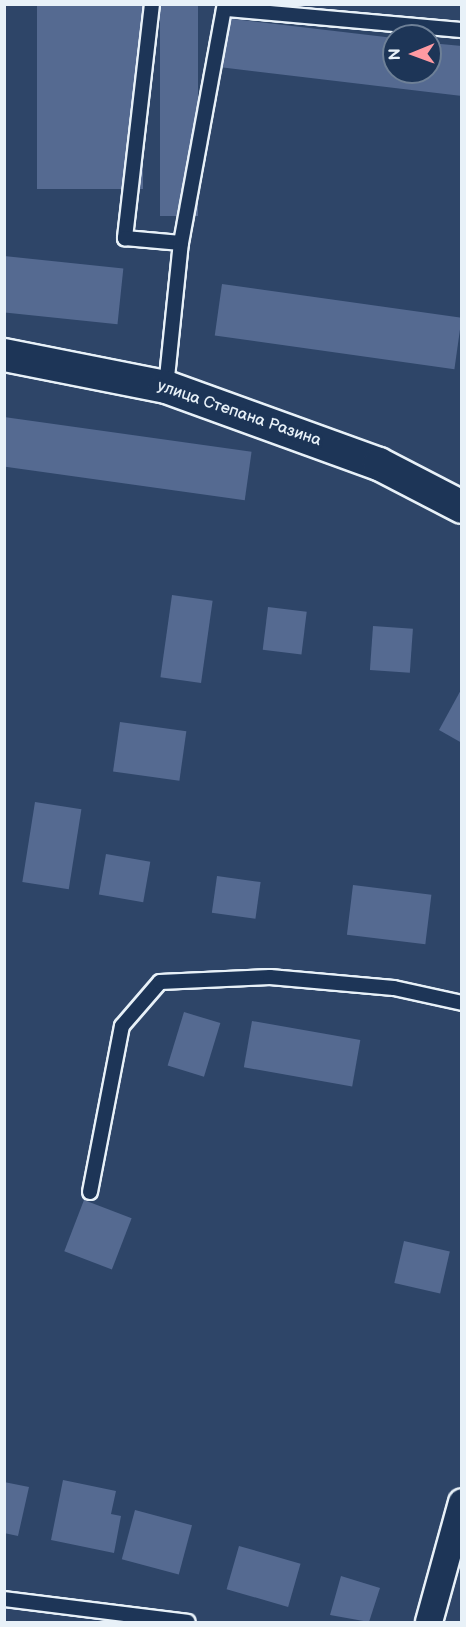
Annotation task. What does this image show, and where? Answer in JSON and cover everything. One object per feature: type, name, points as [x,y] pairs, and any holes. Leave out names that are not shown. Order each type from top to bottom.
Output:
[{"type":"street","name":"улица Степана Разина","points":[[4,355],[166,387],[379,464],[462,507]]},
{"type":"street","points":[[429,1623],[462,1502]]},
{"type":"lane","points":[[152,4],[125,238],[181,243]]},
{"type":"lane","points":[[166,387],[181,243],[226,7],[462,30]]},
{"type":"lane","points":[[90,1192],[122,1026],[160,982],[270,977],[394,988],[462,1003]]},
{"type":"lane","points":[[4,1599],[188,1623]]},
{"type":"building","points":[[37,4],[143,4],[143,189],[37,189]]},
{"type":"building","points":[[160,4],[198,4],[198,216],[160,216]]},
{"type":"building","points":[[225,18],[382,37],[382,84],[442,84],[442,44],[462,46],[462,96],[219,67]]},
{"type":"building","points":[[4,256],[123,269],[117,324],[4,312]]},
{"type":"building","points":[[222,284],[462,318],[454,369],[215,335]]},
{"type":"building","points":[[4,417],[252,452],[245,500],[4,466]]},
{"type":"building","points":[[172,595],[213,601],[201,683],[160,677]]},
{"type":"building","points":[[268,607],[307,612],[301,654],[263,650]]},
{"type":"building","points":[[373,626],[413,629],[410,673],[370,670]]},
{"type":"building","points":[[462,688],[462,743],[439,730]]},
{"type":"building","points":[[120,722],[186,731],[179,781],[113,772]]},
{"type":"building","points":[[35,802],[81,809],[69,889],[22,882]]},
{"type":"building","points":[[106,854],[150,862],[143,902],[99,894]]},
{"type":"building","points":[[217,876],[261,882],[255,919],[212,913]]},
{"type":"building","points":[[353,885],[431,895],[425,944],[347,935]]},
{"type":"building","points":[[184,1012],[220,1023],[204,1077],[168,1066]]},
{"type":"building","points":[[252,1021],[360,1040],[352,1086],[244,1067]]},
{"type":"building","points":[[84,1200],[132,1218],[112,1270],[64,1251]]},
{"type":"building","points":[[404,1241],[450,1252],[440,1293],[394,1283]]},
{"type":"building","points":[[63,1480],[116,1491],[111,1514],[121,1516],[114,1553],[51,1540]]},
{"type":"building","points":[[4,1482],[29,1487],[18,1536],[4,1533]]},
{"type":"building","points":[[135,1510],[192,1525],[179,1575],[122,1559]]},
{"type":"building","points":[[239,1546],[301,1564],[288,1607],[227,1589]]},
{"type":"building","points":[[341,1576],[380,1588],[369,1622],[330,1615]]}]
